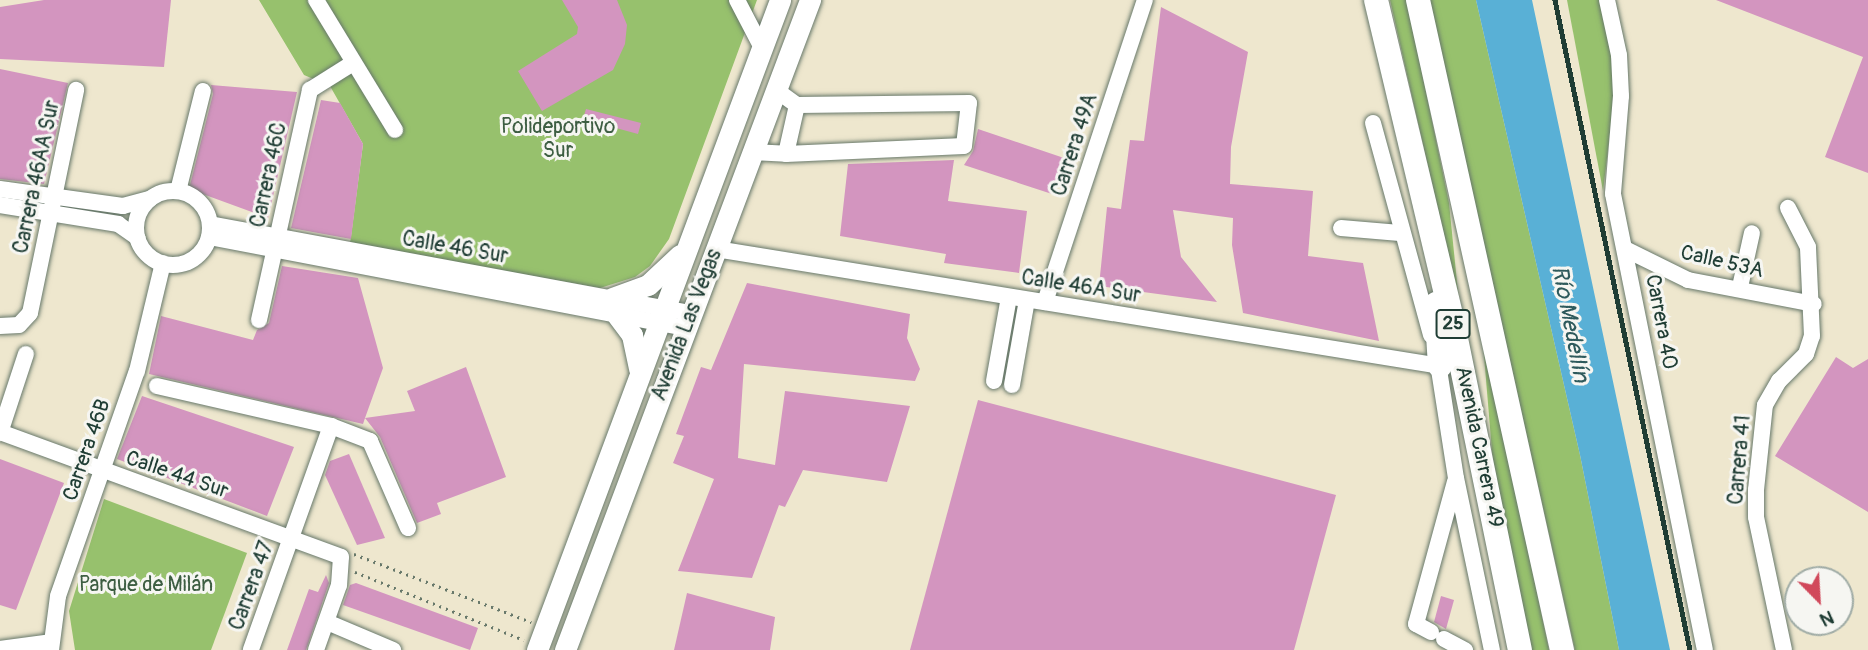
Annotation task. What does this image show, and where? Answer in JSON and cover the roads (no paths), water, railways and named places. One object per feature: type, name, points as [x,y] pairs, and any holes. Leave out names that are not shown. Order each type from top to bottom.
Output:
[{"type":"highway","name":"Avenida Carrera 49","points":[[1376,0],[1475,427],[1520,650]]},
{"type":"highway","name":"Avenida Carrera 49","points":[[1419,0],[1562,650]]},
{"type":"highway","points":[[1433,247],[1440,366]]},
{"type":"highway","points":[[1475,259],[1475,427]]},
{"type":"main road","name":"Avenida Las Vegas","points":[[530,645],[640,374],[780,0]]},
{"type":"main road","name":"Avenida Las Vegas","points":[[565,650],[810,0]]},
{"type":"main road","points":[[640,374],[637,347],[615,306],[649,285],[688,245]]},
{"type":"street","points":[[316,0],[395,130]]},
{"type":"street","points":[[737,0],[762,48]]},
{"type":"street","name":"Carrera 49A","points":[[1045,302],[1145,0]]},
{"type":"street","name":"Carrera 40","points":[[1607,0],[1619,55],[1621,96],[1613,194],[1705,650]]},
{"type":"street","name":"Carrera 46C","points":[[259,320],[310,90],[353,63]]},
{"type":"street","name":"Carrera 46AA Sur","points":[[0,326],[19,325],[30,313],[76,90]]},
{"type":"street","points":[[752,152],[786,154],[964,146],[969,103],[797,105],[776,90]]},
{"type":"street","points":[[178,191],[202,91]]},
{"type":"street","points":[[786,154],[797,105]]},
{"type":"street","points":[[1373,123],[1400,233],[1440,366],[1455,478],[1492,650]]},
{"type":"street","points":[[0,189],[53,205],[118,224],[138,238],[147,254],[163,263],[191,260],[210,230],[196,199],[178,191],[123,206],[53,205],[0,205]]},
{"type":"street","points":[[138,238],[137,221],[150,199]]},
{"type":"street","name":"Carrera 41","points":[[1784,650],[1756,517],[1756,490],[1765,405],[1779,381],[1806,354],[1814,304],[1808,247],[1788,208]]},
{"type":"street","points":[[1341,228],[1400,233]]},
{"type":"street","name":"Calle 46 Sur","points":[[210,230],[689,320]]},
{"type":"street","points":[[1740,287],[1752,233]]},
{"type":"street","name":"Calle 46A Sur","points":[[716,249],[1440,366]]},
{"type":"street","name":"Calle 53A","points":[[1625,249],[1688,280],[1740,287],[1814,304]]},
{"type":"street","name":"Carrera 46B","points":[[51,646],[58,596],[137,370],[163,263]]},
{"type":"street","points":[[994,380],[1009,297]]},
{"type":"street","points":[[1012,385],[1027,300]]},
{"type":"street","points":[[0,432],[26,355]]},
{"type":"street","points":[[157,386],[331,426],[370,441],[408,528]]},
{"type":"street","name":"Carrera 47","points":[[251,650],[331,426]]},
{"type":"street","name":"Calle 44 Sur","points":[[0,432],[102,472],[292,537],[341,557],[344,565],[327,622]]},
{"type":"street","points":[[1455,478],[1416,624],[1465,650]]},
{"type":"street","points":[[316,650],[327,622],[393,650]]},
{"type":"street","points":[[0,649],[51,646]]},
{"type":"water","name":"Río Medellín","points":[[1476,0],[1532,0],[1670,650],[1619,650],[1580,455]]},
{"type":"railway","points":[[1555,0],[1690,650]]},
{"type":"park label","name":"Polideportivo Sur","points":[[558,139]]},
{"type":"park label","name":"Parque de Milán","points":[[146,585]]}]
